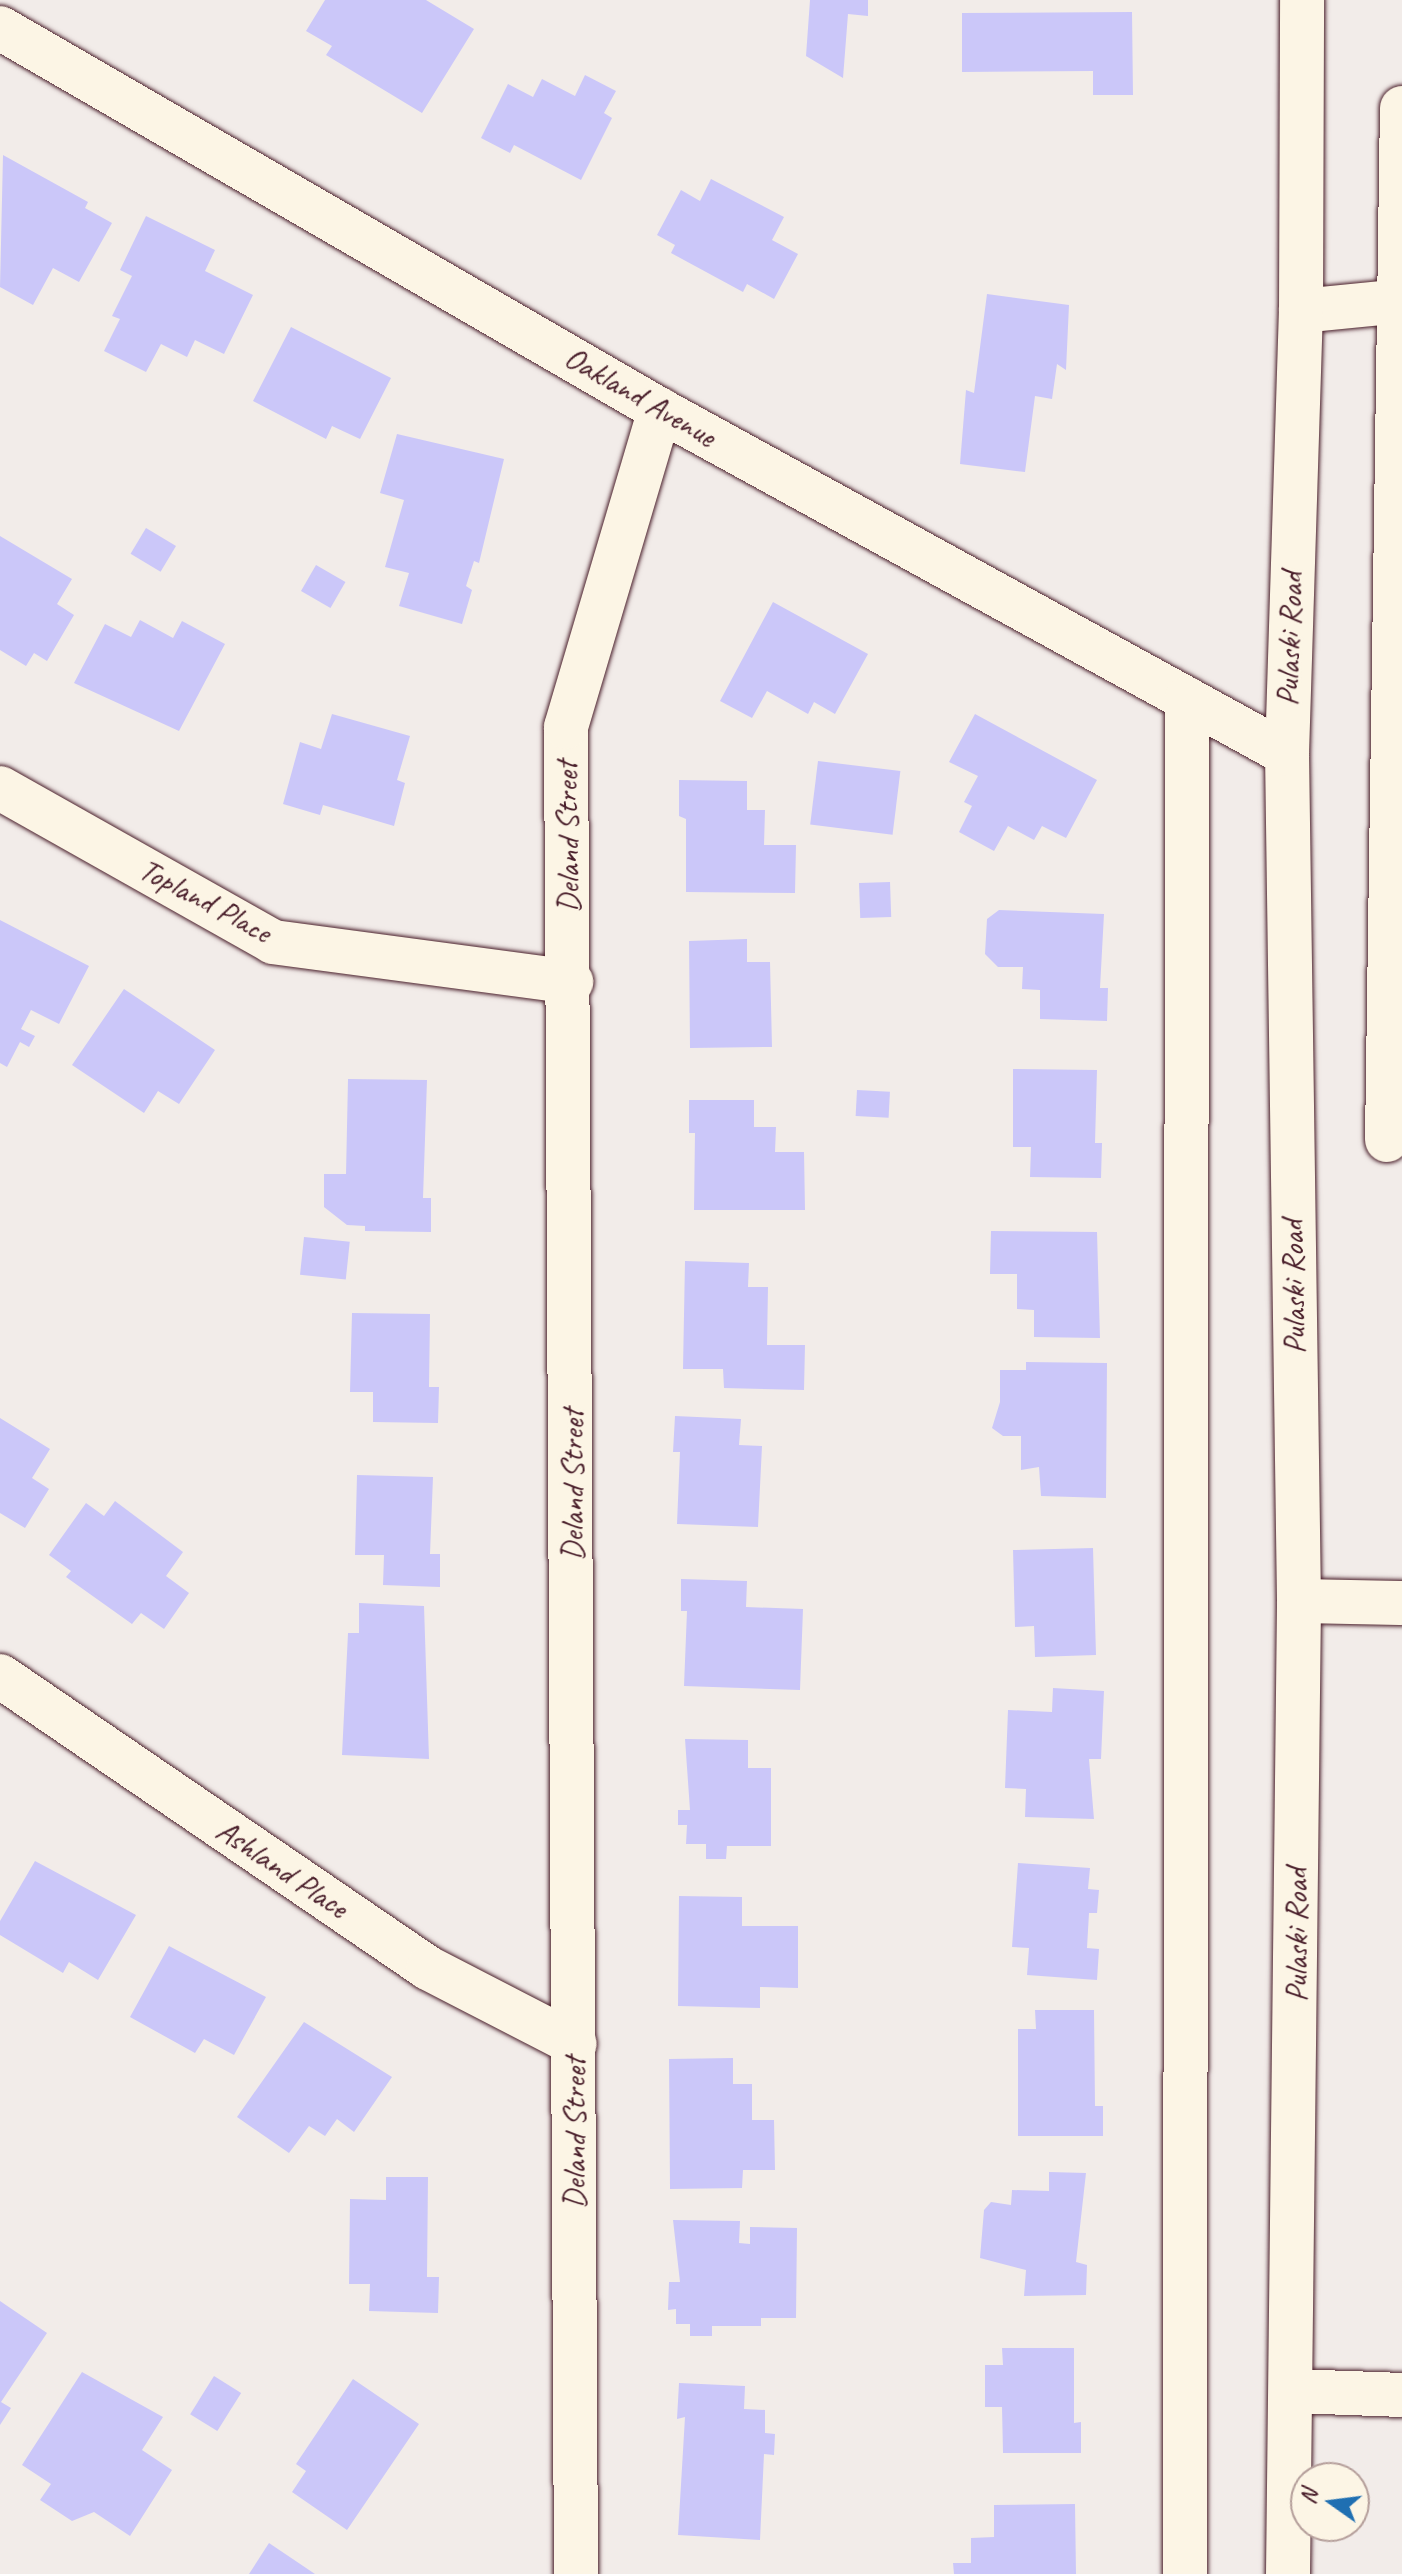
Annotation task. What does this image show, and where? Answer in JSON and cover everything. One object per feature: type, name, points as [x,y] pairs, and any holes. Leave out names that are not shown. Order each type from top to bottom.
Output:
[{"type":"street","name":"Pulaski Road","points":[[1288,2574],[1294,2391],[1299,1601],[1287,754],[1301,311],[1302,0]]},
{"type":"street","name":"Oakland Avenue","points":[[0,28],[660,410],[1287,754]]},
{"type":"street","points":[[1387,1140],[1402,108]]},
{"type":"street","points":[[1301,311],[1401,301]]},
{"type":"street","name":"Deland Street","points":[[576,2574],[571,982],[566,727],[660,410]]},
{"type":"street","points":[[1185,2574],[1187,699]]},
{"type":"street","name":"Topland Place","points":[[0,788],[273,942],[571,982]]},
{"type":"street","points":[[1299,1601],[1402,1603]]},
{"type":"street","name":"Ashland Place","points":[[0,1676],[428,1968],[575,2044]]},
{"type":"street","points":[[1294,2391],[1402,2395]]},
{"type":"building","points":[[325,0],[426,0],[474,29],[422,113],[326,55],[332,46],[306,31]]},
{"type":"building","points":[[810,0],[868,0],[868,16],[848,14],[843,78],[806,56]]},
{"type":"building","points":[[1132,12],[1133,95],[1093,95],[1093,71],[962,72],[962,13]]},
{"type":"building","points":[[585,75],[616,91],[604,113],[612,118],[581,180],[514,145],[510,153],[481,138],[508,84],[533,97],[542,79],[575,96]]},
{"type":"building","points":[[3,155],[88,202],[85,208],[112,223],[79,282],[53,268],[33,305],[0,287]]},
{"type":"building","points":[[711,179],[784,217],[772,240],[798,254],[774,299],[747,284],[743,292],[671,253],[675,245],[657,235],[681,190],[700,201]]},
{"type":"building","points":[[146,216],[215,250],[205,271],[253,295],[224,354],[195,340],[187,357],[161,344],[146,372],[104,351],[120,319],[112,316],[132,276],[120,270]]},
{"type":"building","points":[[987,294],[1069,305],[1066,370],[1057,364],[1052,399],[1035,396],[1025,472],[960,464],[966,390],[974,393]]},
{"type":"building","points":[[291,327],[391,378],[360,439],[332,426],[326,439],[253,401]]},
{"type":"building","points":[[397,434],[504,459],[479,563],[474,561],[466,586],[472,590],[462,624],[399,606],[409,573],[385,567],[404,500],[380,493]]},
{"type":"building","points":[[146,528],[176,546],[161,572],[131,554]]},
{"type":"building","points":[[0,536],[72,579],[57,604],[74,615],[47,661],[34,653],[26,666],[0,650]]},
{"type":"building","points":[[316,565],[345,582],[330,608],[301,591]]},
{"type":"building","points":[[773,602],[868,654],[835,714],[814,702],[808,714],[767,691],[752,718],[720,701]]},
{"type":"building","points":[[140,620],[173,638],[182,621],[225,644],[179,731],[74,683],[105,624],[131,637]]},
{"type":"building","points":[[332,714],[410,736],[397,780],[405,783],[394,826],[323,805],[320,815],[283,804],[300,742],[321,749]]},
{"type":"building","points":[[975,714],[1097,780],[1066,838],[1042,826],[1034,840],[1008,826],[994,851],[959,832],[972,806],[964,802],[978,776],[949,762]]},
{"type":"building","points":[[818,761],[900,771],[893,835],[810,825]]},
{"type":"building","points":[[679,780],[747,781],[747,810],[765,810],[764,845],[796,845],[795,893],[686,892],[686,819],[679,816]]},
{"type":"building","points":[[890,882],[891,917],[860,918],[859,883]]},
{"type":"building","points":[[999,910],[1104,914],[1100,988],[1108,988],[1107,1021],[1040,1019],[1040,990],[1022,989],[1023,967],[998,967],[985,954],[987,919]]},
{"type":"building","points":[[0,920],[89,966],[59,1024],[31,1010],[21,1029],[35,1036],[29,1047],[20,1042],[7,1067],[0,1063]]},
{"type":"building","points":[[747,939],[747,962],[770,962],[772,1047],[690,1048],[689,941]]},
{"type":"building","points":[[124,989],[215,1050],[179,1104],[158,1091],[144,1113],[72,1065]]},
{"type":"building","points":[[1013,1069],[1097,1070],[1095,1143],[1102,1143],[1101,1178],[1030,1177],[1031,1147],[1013,1147]]},
{"type":"building","points":[[348,1079],[427,1080],[423,1198],[431,1198],[431,1232],[365,1231],[365,1226],[347,1225],[324,1207],[324,1174],[346,1174]]},
{"type":"building","points":[[857,1090],[890,1092],[889,1118],[856,1116]]},
{"type":"building","points":[[689,1100],[754,1100],[754,1127],[776,1127],[775,1152],[804,1152],[805,1210],[694,1210],[695,1133],[689,1133]]},
{"type":"building","points":[[991,1231],[1097,1232],[1100,1338],[1034,1337],[1034,1310],[1017,1309],[1017,1274],[990,1274]]},
{"type":"building","points":[[304,1237],[350,1242],[346,1280],[300,1275]]},
{"type":"building","points":[[685,1261],[749,1263],[748,1287],[768,1287],[767,1345],[805,1345],[804,1390],[724,1388],[723,1369],[683,1369]]},
{"type":"building","points":[[352,1313],[430,1314],[429,1387],[439,1387],[438,1423],[373,1422],[373,1392],[350,1392]]},
{"type":"building","points":[[1026,1362],[1107,1363],[1106,1498],[1041,1496],[1039,1467],[1021,1470],[1021,1436],[1003,1436],[992,1428],[1000,1402],[1000,1370],[1026,1370]]},
{"type":"building","points":[[675,1416],[741,1419],[739,1445],[762,1446],[758,1527],[677,1524],[680,1452],[673,1452]]},
{"type":"building","points":[[0,1418],[50,1449],[32,1478],[49,1489],[25,1528],[0,1513]]},
{"type":"building","points":[[357,1475],[433,1477],[430,1554],[440,1554],[440,1587],[383,1585],[384,1555],[355,1555]]},
{"type":"building","points":[[115,1501],[183,1552],[166,1576],[189,1593],[164,1629],[141,1613],[132,1624],[66,1577],[71,1571],[49,1555],[86,1503],[104,1516]]},
{"type":"building","points":[[1093,1548],[1096,1655],[1035,1657],[1034,1626],[1015,1627],[1013,1550]]},
{"type":"building","points":[[681,1579],[747,1581],[746,1607],[803,1609],[800,1690],[684,1686],[687,1611],[681,1611]]},
{"type":"building","points":[[359,1603],[424,1606],[429,1759],[342,1755],[348,1633],[359,1633]]},
{"type":"building","points":[[1053,1688],[1104,1691],[1101,1759],[1089,1759],[1094,1819],[1025,1817],[1026,1789],[1005,1788],[1008,1710],[1052,1712]]},
{"type":"building","points":[[685,1739],[748,1740],[748,1768],[771,1768],[771,1846],[727,1846],[726,1859],[706,1859],[706,1844],[686,1844],[687,1825],[678,1825],[678,1810],[690,1810]]},
{"type":"building","points":[[35,1861],[136,1915],[98,1980],[69,1962],[63,1973],[0,1935],[0,1921]]},
{"type":"building","points":[[1018,1863],[1090,1868],[1088,1889],[1099,1890],[1097,1913],[1089,1913],[1087,1948],[1099,1949],[1097,1980],[1027,1975],[1029,1948],[1012,1947]]},
{"type":"building","points":[[679,1896],[742,1897],[742,1926],[798,1926],[798,1988],[760,1987],[760,2008],[678,2006]]},
{"type":"building","points":[[169,1946],[266,1997],[234,2055],[204,2039],[195,2053],[130,2017]]},
{"type":"building","points":[[1035,2010],[1094,2010],[1095,2106],[1103,2106],[1103,2136],[1018,2136],[1018,2029],[1036,2029]]},
{"type":"building","points":[[304,2022],[392,2077],[354,2132],[337,2119],[325,2136],[309,2126],[289,2153],[237,2117]]},
{"type":"building","points":[[733,2058],[733,2084],[752,2084],[752,2120],[774,2120],[775,2170],[743,2170],[742,2188],[670,2189],[669,2059]]},
{"type":"building","points":[[1049,2172],[1086,2173],[1076,2262],[1087,2265],[1086,2295],[1024,2296],[1026,2270],[980,2258],[984,2210],[991,2202],[1011,2205],[1012,2190],[1049,2191]]},
{"type":"building","points":[[386,2177],[428,2177],[427,2277],[439,2277],[438,2313],[369,2311],[370,2284],[349,2284],[350,2199],[386,2200]]},
{"type":"building","points":[[673,2220],[740,2221],[739,2243],[750,2244],[750,2227],[797,2228],[796,2318],[761,2318],[761,2326],[712,2326],[712,2336],[690,2336],[690,2324],[676,2324],[676,2309],[668,2310],[669,2282],[680,2282]]},
{"type":"building","points":[[0,2301],[47,2333],[1,2402],[11,2408],[0,2425]]},
{"type":"building","points":[[1002,2348],[1074,2348],[1074,2423],[1081,2422],[1081,2453],[1003,2453],[1002,2407],[985,2407],[985,2365],[1003,2365]]},
{"type":"building","points":[[82,2372],[163,2417],[142,2450],[172,2470],[130,2536],[94,2512],[72,2521],[40,2500],[51,2484],[22,2465]]},
{"type":"building","points":[[214,2376],[241,2393],[217,2431],[190,2414]]},
{"type":"building","points":[[353,2379],[419,2424],[347,2530],[292,2492],[306,2471],[296,2464]]},
{"type":"building","points":[[679,2383],[745,2386],[744,2409],[765,2410],[765,2433],[775,2434],[774,2455],[764,2454],[760,2540],[678,2535],[685,2417],[677,2419]]},
{"type":"building","points":[[1075,2504],[1076,2574],[954,2574],[953,2563],[971,2563],[971,2538],[994,2537],[994,2505]]},
{"type":"building","points":[[269,2543],[315,2574],[249,2574]]}]
